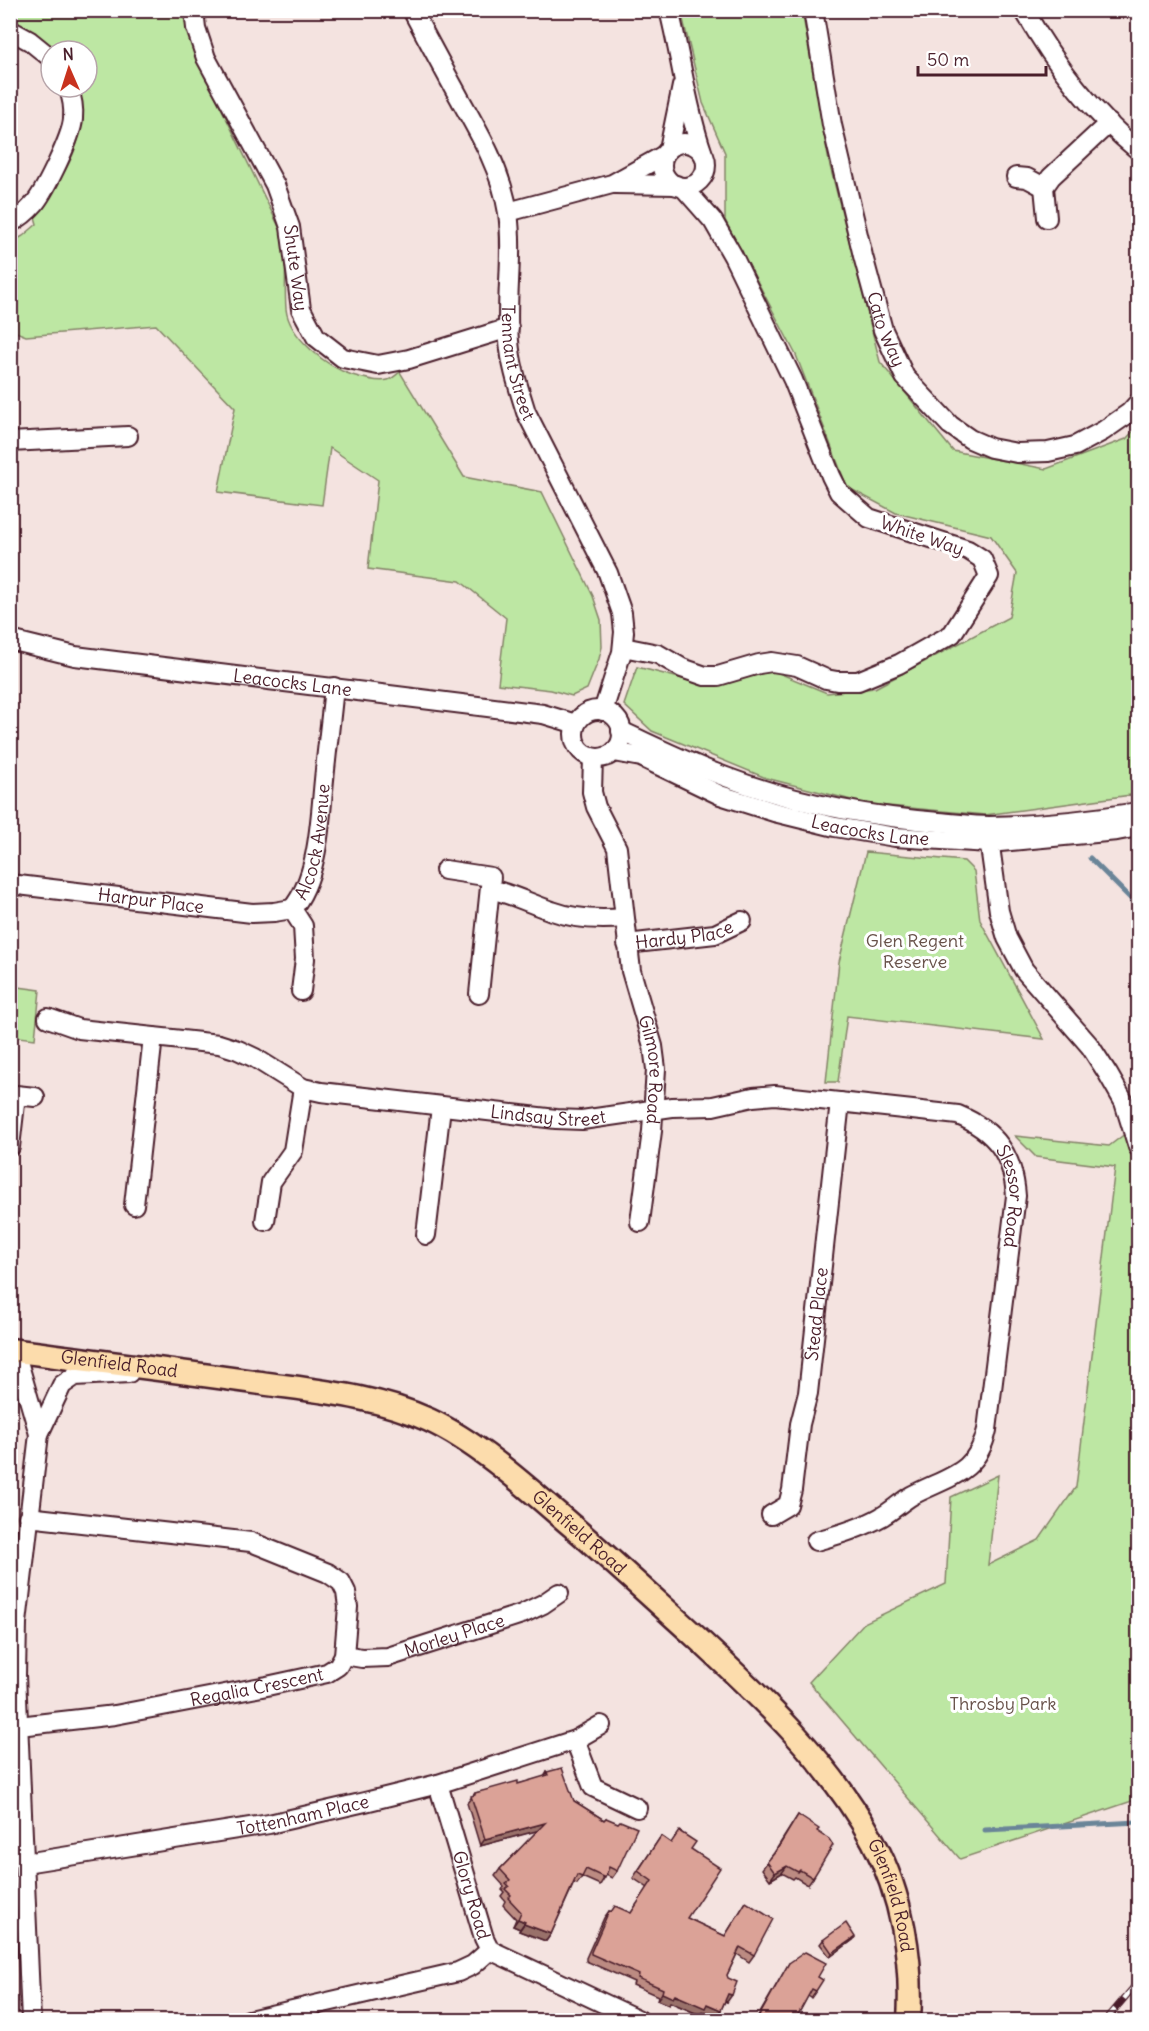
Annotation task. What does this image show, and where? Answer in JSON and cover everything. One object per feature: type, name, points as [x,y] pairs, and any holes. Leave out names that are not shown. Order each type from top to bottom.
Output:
[{"type":"main road","name":"Glenfield Road","points":[[10,1350],[188,1372],[352,1397],[396,1407],[431,1421],[495,1462],[613,1561],[747,1684],[778,1715],[831,1778],[873,1842],[889,1879],[899,1911],[908,1960],[909,2020]]},
{"type":"street","name":"Shute Way","points":[[194,10],[196,28],[206,58],[275,185],[290,227],[301,309],[316,337],[343,358],[378,365],[409,359],[509,328]]},
{"type":"street","name":"Tennant Street","points":[[412,10],[484,143],[499,181],[508,212],[509,328],[514,370],[526,412],[616,593],[622,613],[623,647],[603,711]]},
{"type":"street","points":[[612,184],[679,186],[696,183],[705,172],[706,165],[683,82],[678,45],[669,10]]},
{"type":"street","name":"Cato Way","points":[[813,10],[832,125],[863,256],[883,330],[904,377],[950,425],[970,439],[991,448],[1017,453],[1048,452],[1075,446],[1130,413],[1138,403]]},
{"type":"street","points":[[1025,11],[1069,80],[1108,123],[1138,150]]},
{"type":"street","points":[[10,30],[39,48]]},
{"type":"street","points":[[679,186],[666,178],[662,166],[683,82]]},
{"type":"street","points":[[10,223],[22,217],[37,201],[66,146],[74,120],[72,99]]},
{"type":"street","points":[[1047,218],[1044,187],[1051,177],[1108,123]]},
{"type":"street","points":[[508,212],[612,184],[682,142],[696,146],[702,151]]},
{"type":"street","points":[[1016,177],[1027,178],[1044,187]]},
{"type":"street","name":"White Way","points":[[623,647],[658,654],[682,668],[705,675],[718,676],[772,662],[797,666],[826,679],[858,681],[899,664],[952,634],[989,576],[982,559],[968,550],[869,518],[839,492],[793,380],[733,256],[713,221],[701,179]]},
{"type":"street","name":"White Way","points":[[679,186],[713,221]]},
{"type":"street","points":[[10,442],[128,436]]},
{"type":"street","name":"Leacocks Lane","points":[[10,640],[93,659],[543,714],[576,724]]},
{"type":"street","name":"Alcock Avenue","points":[[302,991],[305,959],[303,926],[292,909],[300,900],[307,883],[318,840],[334,687]]},
{"type":"street","points":[[603,711],[613,716],[621,731],[620,742],[614,752],[604,757],[593,758],[578,747],[574,735],[576,724],[589,712],[603,711]]},
{"type":"street","name":"Leacocks Lane","points":[[621,731],[679,759],[728,778],[785,795],[842,809],[988,834],[1138,812]]},
{"type":"street","name":"Leacocks Lane","points":[[614,752],[641,757],[720,795],[774,812],[835,827],[895,837],[1117,831],[1138,827]]},
{"type":"street","name":"Gilmore Road","points":[[593,758],[592,792],[596,807],[617,848],[631,971],[652,1046],[656,1069],[654,1109],[640,1222]]},
{"type":"street","points":[[988,834],[999,911],[1007,938],[1024,970],[1090,1046],[1108,1074],[1124,1102],[1138,1147]]},
{"type":"street","points":[[445,870],[491,877],[479,994]]},
{"type":"street","name":"Harpur Place","points":[[10,884],[252,913],[292,909]]},
{"type":"street","points":[[490,889],[527,900],[554,912],[604,920],[624,918]]},
{"type":"street","name":"Hardy Place","points":[[627,944],[715,934],[742,921]]},
{"type":"street","name":"Lindsay Street","points":[[48,1018],[79,1029],[219,1044],[255,1058],[303,1088],[441,1107],[556,1119],[582,1120],[654,1109]]},
{"type":"street","points":[[134,1205],[153,1037]]},
{"type":"street","points":[[265,1221],[271,1182],[293,1151],[303,1088]]},
{"type":"street","points":[[10,1147],[13,1095],[35,1097]]},
{"type":"street","name":"Slessor Road","points":[[654,1109],[713,1106],[753,1097],[775,1095],[958,1115],[976,1123],[1001,1146],[1015,1176],[1016,1196],[984,1445],[976,1458],[955,1476],[910,1497],[879,1518],[816,1541]]},
{"type":"street","name":"Stead Place","points":[[771,1515],[788,1505],[792,1490],[800,1424],[808,1393],[840,1102]]},
{"type":"street","points":[[426,1235],[441,1107]]},
{"type":"street","points":[[10,1360],[19,1365],[39,1434]]},
{"type":"street","points":[[31,2020],[25,1863],[14,1727],[17,1623],[39,1434],[62,1385],[75,1376],[188,1372]]},
{"type":"street","name":"Regalia Crescent","points":[[14,1727],[115,1715],[327,1672],[338,1666],[344,1655],[348,1607],[346,1592],[341,1582],[328,1574],[251,1542],[28,1517]]},
{"type":"street","name":"Morley Place","points":[[344,1655],[362,1658],[388,1657],[522,1614],[559,1593]]},
{"type":"street","name":"Tottenham Place","points":[[25,1863],[269,1824],[438,1784],[575,1740],[601,1725]]},
{"type":"street","points":[[575,1740],[593,1787],[637,1808]]},
{"type":"street","name":"Glory Road","points":[[438,1784],[484,1938],[490,1950],[639,2020]]},
{"type":"street","points":[[249,2020],[458,1972],[473,1965],[490,1950]]},
{"type":"green space","points":[[11,11],[186,11],[198,60],[281,231],[285,260],[286,309],[294,330],[321,358],[352,375],[384,381],[400,372],[464,477],[542,492],[593,596],[601,620],[602,647],[587,689],[572,696],[551,690],[498,684],[506,618],[460,581],[368,569],[378,480],[330,448],[322,505],[218,492],[235,408],[156,325],[26,336],[11,330],[11,243],[37,224],[35,217],[55,188],[72,156],[82,122],[81,99],[99,99],[99,39],[39,39],[39,42],[11,24]]},
{"type":"green space","points":[[681,11],[802,11],[829,162],[880,362],[953,451],[1046,469],[1126,439],[1138,426],[1138,661],[1135,705],[1138,718],[1138,794],[985,815],[867,804],[766,778],[652,731],[624,705],[637,667],[706,685],[774,671],[827,693],[875,688],[1009,617],[1017,573],[991,536],[896,513],[847,487],[796,355],[725,220],[725,153],[703,103]]},
{"type":"green space","name":"Glen Regent Reserve","points":[[866,852],[964,861],[974,871],[980,920],[1044,1039],[847,1016],[838,1082],[826,1082],[839,962]]},
{"type":"green space","points":[[11,986],[40,990],[35,1039],[11,1036]]},
{"type":"green space","name":"Throsby Park","points":[[1138,1124],[1138,1799],[960,1859],[809,1682],[864,1623],[946,1584],[951,1497],[998,1475],[988,1565],[1039,1540],[1076,1487],[1115,1167],[1036,1157],[1015,1136],[1109,1146]]},
{"type":"building","points":[[562,1768],[574,1801],[604,1820],[606,1818],[618,1823],[620,1821],[637,1828],[617,1871],[609,1867],[605,1878],[586,1869],[582,1877],[577,1875],[551,1934],[524,1924],[525,1922],[518,1919],[521,1912],[508,1898],[511,1895],[505,1889],[509,1886],[506,1883],[510,1880],[500,1869],[545,1823],[485,1839],[471,1796],[518,1781],[518,1784],[548,1775],[547,1772]]},
{"type":"building","points":[[798,1815],[819,1829],[817,1831],[829,1839],[833,1845],[813,1878],[800,1870],[798,1872],[787,1866],[775,1873],[767,1862]]},
{"type":"building","points":[[679,1831],[696,1842],[691,1849],[720,1868],[687,1918],[725,1936],[746,1902],[773,1919],[754,1955],[740,1947],[727,1975],[728,1978],[737,1982],[732,1995],[728,1994],[721,2010],[707,2004],[705,2008],[675,1995],[673,1998],[662,1993],[663,1989],[638,1978],[639,1975],[591,1954],[609,1911],[611,1912],[615,1906],[631,1913],[652,1881],[638,1871],[661,1836],[671,1843]]},
{"type":"building","points":[[846,1923],[855,1937],[832,1953],[823,1940]]},
{"type":"building","points":[[805,1952],[826,1963],[818,1977],[823,1980],[816,1991],[812,1989],[795,2020],[757,2020],[789,1963]]},
{"type":"waterway","points":[[1090,858],[1138,906]]},
{"type":"waterway","points":[[985,1830],[1138,1822]]},
{"type":"railway","points":[[1106,2020],[1138,1982]]}]
